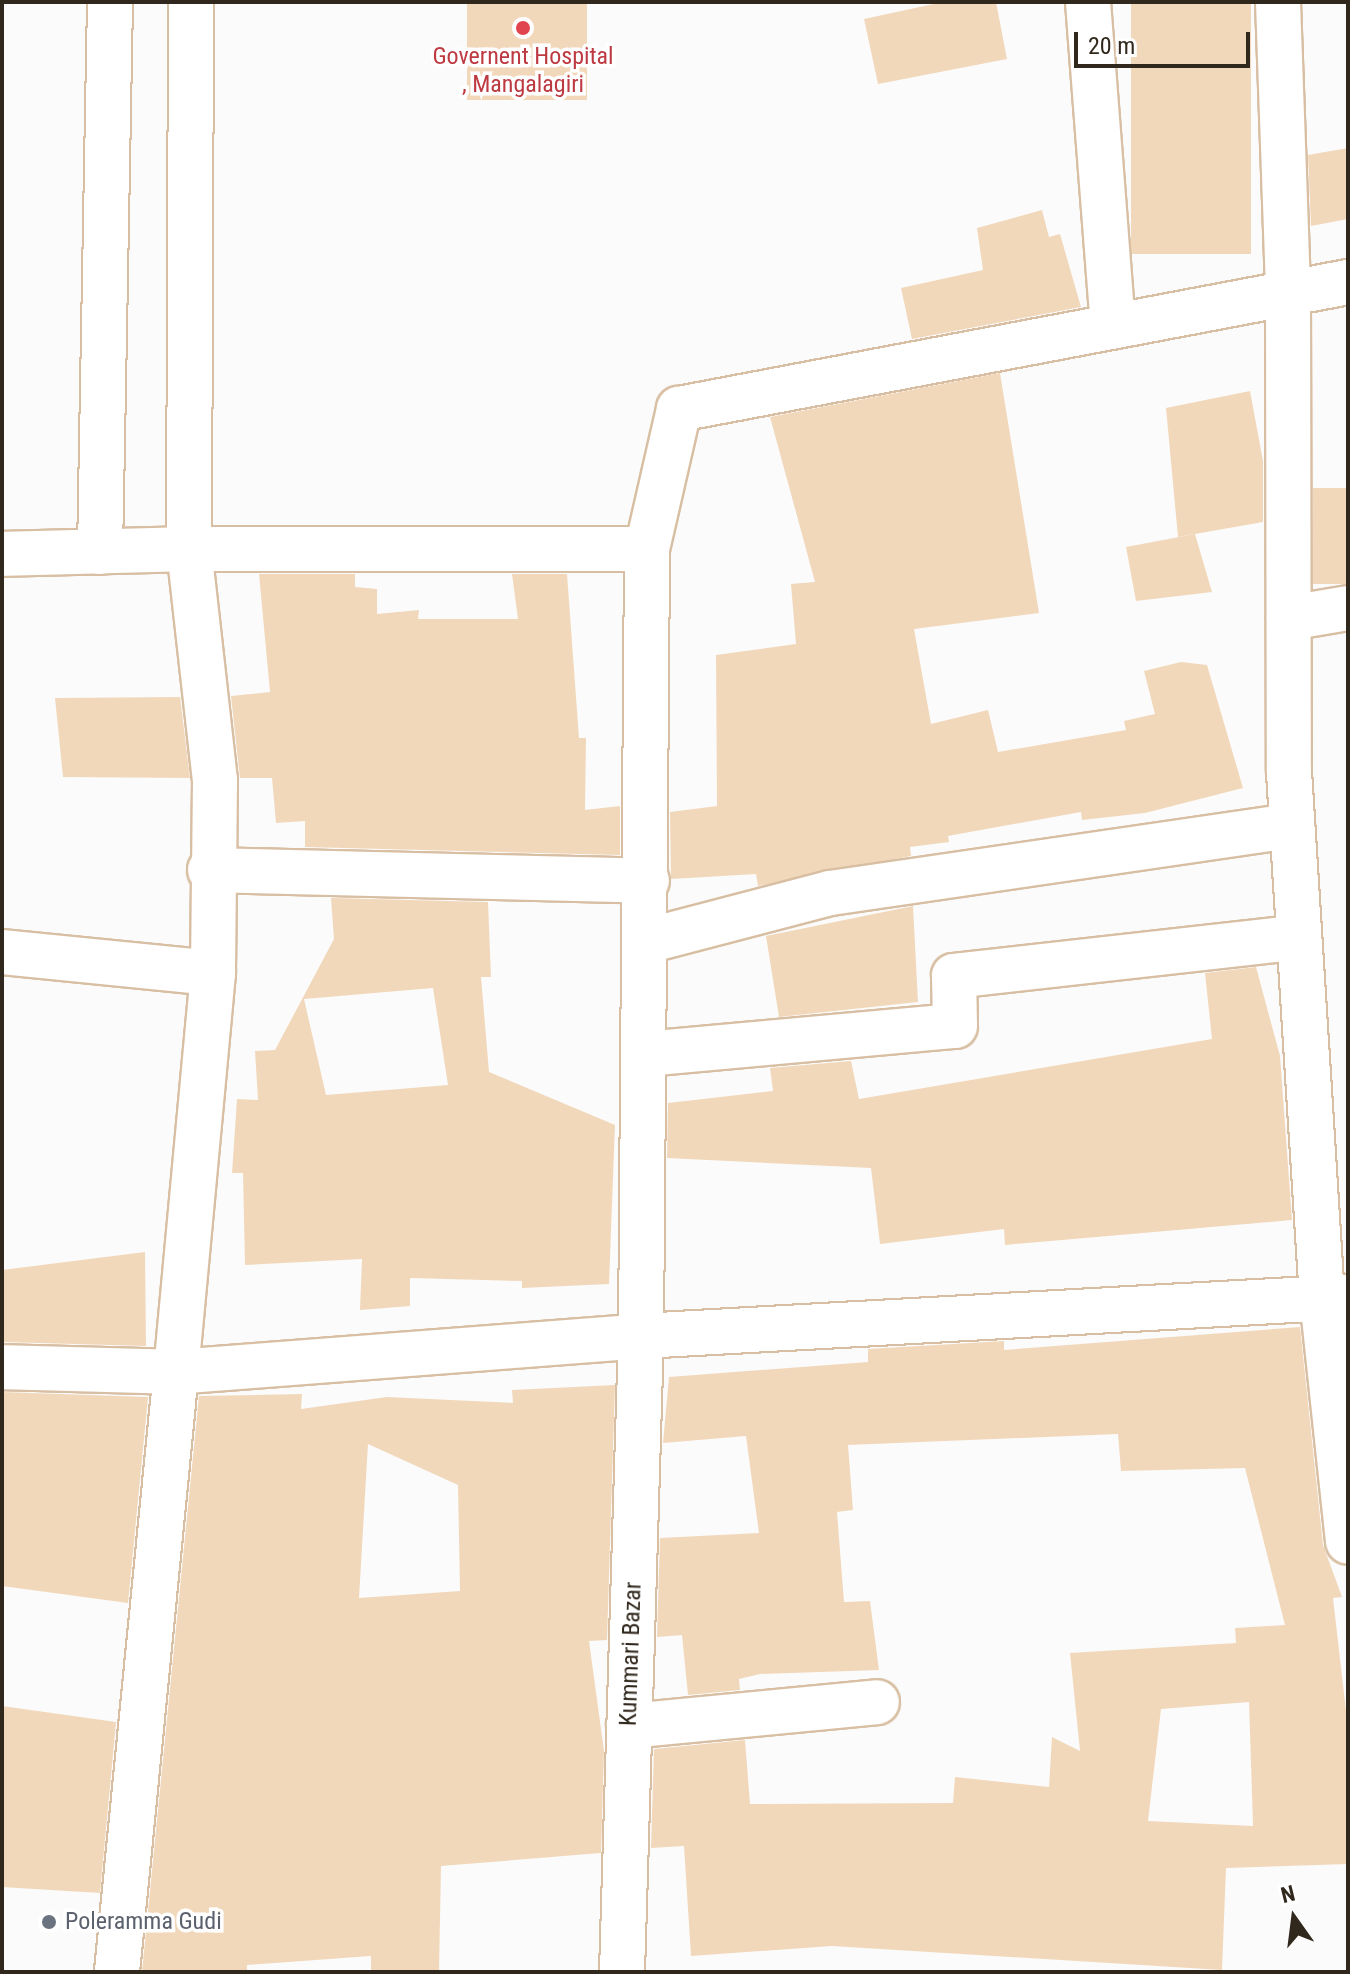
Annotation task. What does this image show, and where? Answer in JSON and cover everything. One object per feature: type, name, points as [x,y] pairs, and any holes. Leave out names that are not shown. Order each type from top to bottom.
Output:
[{"type":"street","points":[[100,552],[110,2]]},
{"type":"street","points":[[117,1972],[213,973],[210,870],[215,780],[189,549],[191,2]]},
{"type":"street","points":[[1088,2],[1113,325],[1348,282]]},
{"type":"street","points":[[1278,2],[1288,293],[1292,826],[1299,937],[1335,1298],[1348,1542]]},
{"type":"street","name":"Kummari Bazar","points":[[622,1972],[641,1336],[647,941],[647,549],[679,409],[1113,325]]},
{"type":"street","points":[[2,554],[189,549],[647,549]]},
{"type":"street","points":[[1289,618],[1348,608]]},
{"type":"street","points":[[647,941],[830,893],[1292,826]]},
{"type":"street","points":[[210,870],[647,881]]},
{"type":"street","points":[[645,1054],[955,1026],[954,976],[1299,937]]},
{"type":"street","points":[[2,952],[213,973]]},
{"type":"street","points":[[2,1367],[176,1372],[641,1336],[1335,1298]]},
{"type":"street","points":[[629,1726],[877,1702]]},
{"type":"building","points":[[467,2],[587,2],[587,100],[467,100]]},
{"type":"building","points":[[943,2],[996,2],[1007,59],[878,84],[864,19]]},
{"type":"building","points":[[1131,2],[1251,2],[1251,254],[1131,254]]},
{"type":"building","points":[[1348,148],[1348,219],[1311,226],[1308,155]]},
{"type":"building","points":[[1042,210],[1049,237],[1060,234],[1081,307],[912,339],[901,288],[983,270],[977,228]]},
{"type":"building","points":[[1000,373],[1039,613],[914,629],[931,724],[988,710],[998,752],[1126,730],[1124,721],[1155,714],[1144,671],[1181,662],[1207,665],[1243,788],[1145,813],[1082,820],[1081,812],[948,836],[949,842],[910,847],[911,856],[758,886],[756,874],[671,879],[670,812],[717,806],[716,655],[796,644],[791,584],[815,582],[770,417]]},
{"type":"building","points":[[1250,391],[1263,461],[1263,522],[1178,537],[1166,408]]},
{"type":"building","points":[[1313,488],[1348,488],[1348,584],[1313,584]]},
{"type":"building","points":[[1195,534],[1212,592],[1136,601],[1126,547]]},
{"type":"building","points":[[259,574],[355,574],[355,587],[377,589],[377,614],[419,610],[418,619],[518,619],[512,574],[567,574],[579,738],[586,738],[585,810],[620,806],[620,855],[305,847],[305,821],[276,823],[272,778],[240,778],[231,696],[270,692]]},
{"type":"building","points":[[180,697],[190,778],[63,777],[55,698]]},
{"type":"building","points":[[331,898],[488,902],[491,977],[481,977],[489,1072],[615,1125],[609,1284],[522,1288],[522,1281],[410,1278],[410,1306],[360,1310],[362,1259],[245,1265],[243,1173],[232,1173],[237,1099],[258,1100],[255,1051],[275,1050],[334,939]],"holes":[[[433,988],[448,1085],[326,1095],[304,999]]]},
{"type":"building","points":[[913,906],[918,1002],[779,1017],[766,936]]},
{"type":"building","points":[[1256,967],[1280,1056],[1292,1220],[1005,1245],[1004,1229],[880,1244],[871,1168],[667,1158],[668,1103],[773,1091],[770,1068],[851,1061],[859,1099],[1212,1039],[1205,973]]},
{"type":"building","points":[[145,1252],[146,1346],[2,1342],[2,1270]]},
{"type":"building","points":[[1300,1327],[1323,1545],[1342,1597],[1333,1598],[1348,1728],[1348,1864],[1226,1868],[1222,1970],[832,1946],[691,1956],[684,1846],[651,1848],[654,1749],[745,1740],[750,1804],[953,1803],[955,1777],[1049,1787],[1052,1737],[1080,1751],[1070,1653],[1236,1643],[1235,1628],[1285,1625],[1245,1468],[1121,1471],[1118,1434],[848,1445],[853,1510],[837,1512],[844,1602],[870,1601],[879,1670],[760,1674],[739,1679],[740,1690],[688,1695],[682,1635],[657,1637],[660,1538],[759,1533],[746,1436],[663,1443],[669,1377],[868,1362],[868,1349],[1004,1341],[1004,1350]],"holes":[[[1249,1702],[1253,1826],[1148,1821],[1161,1709]]]},
{"type":"building","points":[[615,1385],[607,1640],[589,1641],[604,1751],[601,1853],[441,1866],[439,1972],[371,1972],[371,1956],[247,1965],[247,1972],[142,1972],[199,1396],[302,1394],[301,1409],[387,1397],[513,1403],[512,1390]],"holes":[[[368,1444],[458,1485],[460,1591],[359,1598]]]},
{"type":"building","points":[[2,1392],[148,1397],[128,1603],[2,1586]]},
{"type":"building","points":[[2,1706],[116,1722],[100,1893],[2,1887]]},
{"type":"place","name":"Governent Hospital , Mangalagiri","points":[[523,28]]},
{"type":"place","name":"Poleramma Gudi","points":[[49,1922]]}]
